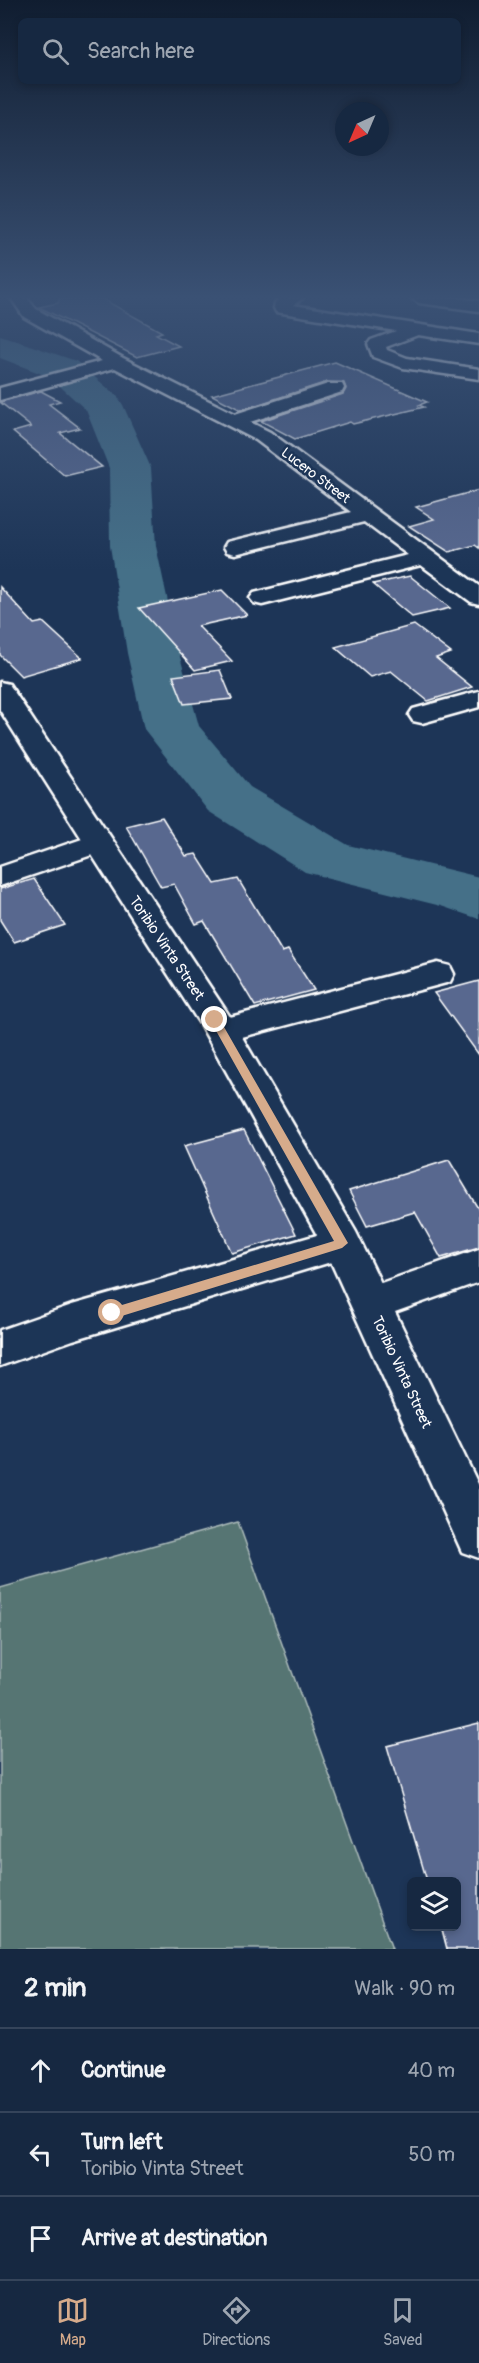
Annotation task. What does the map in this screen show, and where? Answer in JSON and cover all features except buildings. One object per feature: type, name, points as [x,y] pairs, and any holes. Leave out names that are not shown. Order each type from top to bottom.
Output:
[{"type":"street","points":[[0,394],[18,389]]},
{"type":"street","name":"Lucero Street","points":[[170,389],[263,436],[479,597]]},
{"type":"street","points":[[234,422],[332,389]]},
{"type":"street","points":[[235,547],[368,514]]},
{"type":"street","points":[[262,598],[425,557]]},
{"type":"street","name":"Toribio Vinta Street","points":[[0,690],[221,1031],[342,1243],[479,1536]]},
{"type":"street","points":[[422,715],[479,699]]},
{"type":"street","points":[[0,877],[98,843]]},
{"type":"street","points":[[221,1031],[438,974]]},
{"type":"street","points":[[0,1348],[72,1323],[342,1243]]},
{"type":"street","points":[[370,1304],[479,1265]]},
{"type":"green space","points":[[238,1522],[392,1949],[0,1949],[0,1588]]},
{"type":"waterway","points":[[86,389],[104,405],[130,468],[133,546],[153,653],[172,729],[229,799],[327,859],[462,892],[479,899]]},
{"type":"route","points":[[112,1313],[342,1243],[215,1020]]}]
